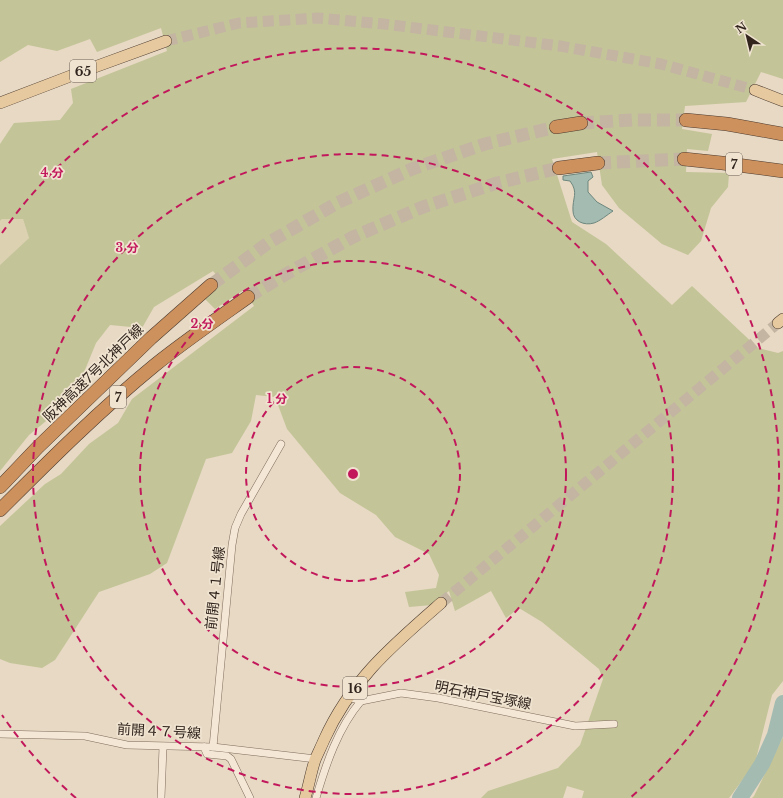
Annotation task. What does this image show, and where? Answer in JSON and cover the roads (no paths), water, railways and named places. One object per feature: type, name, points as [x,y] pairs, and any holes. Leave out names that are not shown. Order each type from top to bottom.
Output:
[{"type":"highway","points":[[686,120],[727,124],[783,134]]},
{"type":"highway","points":[[556,127],[581,123]]},
{"type":"highway","name":"7","points":[[684,160],[722,162],[783,171]]},
{"type":"highway","points":[[559,168],[598,163]]},
{"type":"highway","name":"阪神高速7号北神戸線","points":[[0,487],[38,448],[152,338],[211,285]]},
{"type":"highway","name":"7","points":[[0,510],[75,436],[145,374],[180,346],[248,297]]},
{"type":"main road","name":"65","points":[[0,103],[166,41]]},
{"type":"main road","points":[[755,90],[783,101]]},
{"type":"main road","name":"16","points":[[305,798],[316,759],[330,727],[348,697],[361,679],[395,644],[441,602]]},
{"type":"street","name":"前開４１号線","points":[[213,747],[232,545],[241,514],[281,444]]},
{"type":"street","name":"明石神戸宝塚線","points":[[348,697],[361,701],[401,693],[438,698],[575,726],[614,724]]},
{"type":"street","points":[[316,798],[324,770],[338,738],[353,710],[361,701]]},
{"type":"street","name":"前開４７号線","points":[[0,734],[85,736],[127,745],[213,747],[316,759]]},
{"type":"street","points":[[161,798],[163,746]]},
{"type":"street","points":[[204,747],[207,754],[227,756],[231,759],[250,798]]},
{"type":"waterway","points":[[740,798],[762,764],[775,735],[783,703]]},
{"type":"tunnel","points":[[166,41],[239,23],[318,18],[384,24],[560,46],[661,64],[755,90]]},
{"type":"tunnel","points":[[581,123],[632,120],[686,120]]},
{"type":"tunnel","points":[[211,285],[268,243],[337,203],[412,169],[485,144],[556,127]]},
{"type":"tunnel","points":[[598,163],[684,159]]},
{"type":"tunnel","points":[[248,297],[353,237],[423,207],[497,183],[559,168]]},
{"type":"tunnel","points":[[441,603],[778,323]]}]
